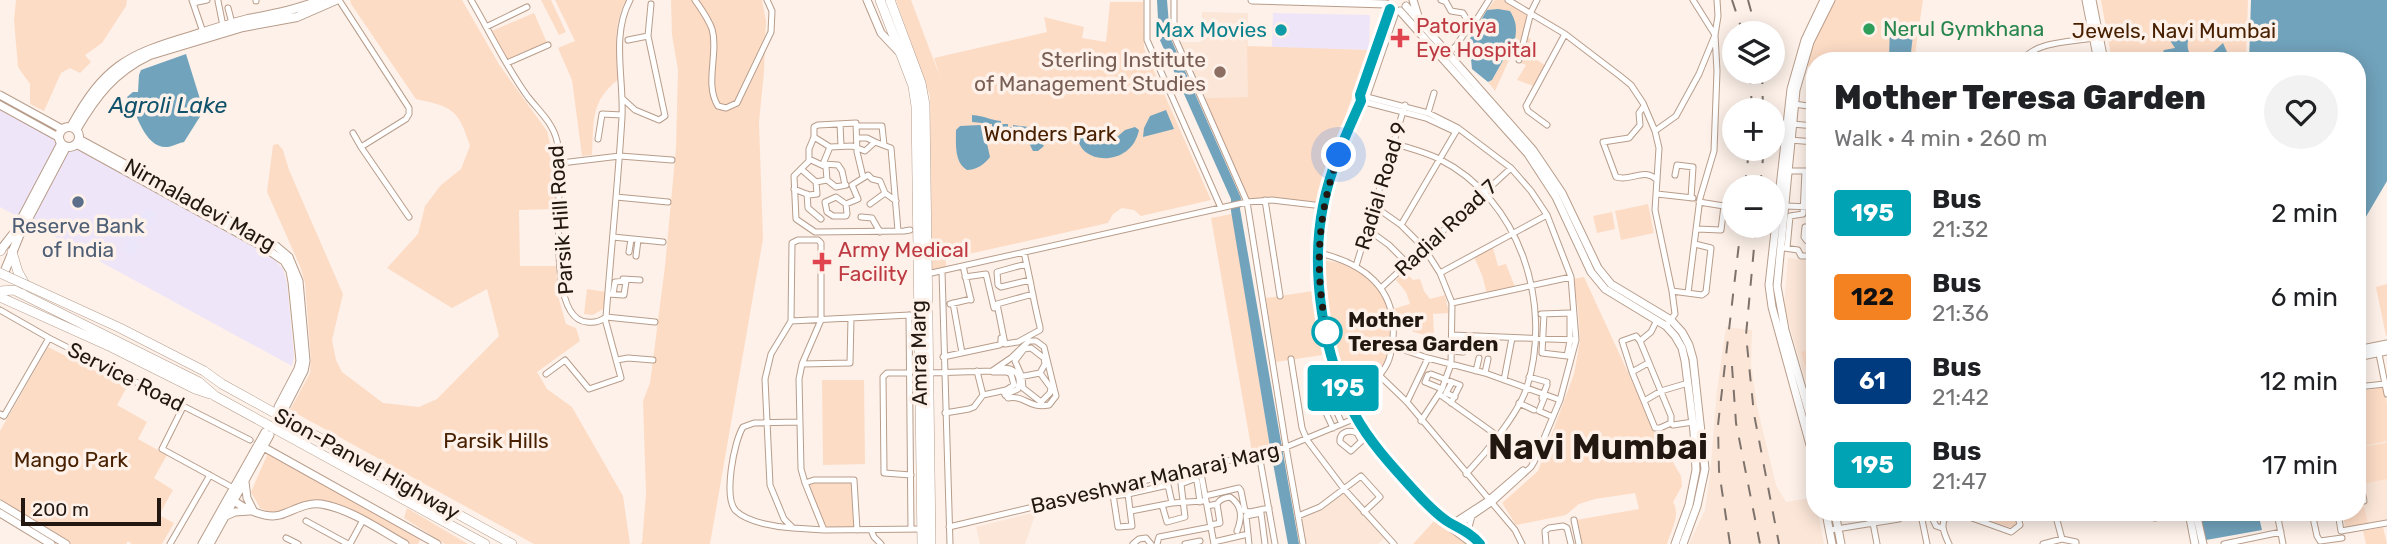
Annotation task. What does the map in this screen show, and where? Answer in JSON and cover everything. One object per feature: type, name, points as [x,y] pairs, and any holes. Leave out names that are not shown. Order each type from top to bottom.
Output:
[{"type":"highway","name":"Amra Marg","points":[[880,0],[913,86],[916,106],[926,528],[932,544]]},
{"type":"highway","name":"Amra Marg","points":[[890,0],[924,94],[918,230],[927,274],[919,315],[929,373],[926,528],[922,544]]},
{"type":"highway","points":[[12,252],[19,275],[34,294]]},
{"type":"highway","points":[[2,270],[0,290],[14,290],[199,382],[215,396]]},
{"type":"highway","points":[[2,270],[34,294],[201,377],[222,384]]},
{"type":"highway","points":[[2,270],[204,371],[222,384]]},
{"type":"highway","points":[[0,297],[215,396]]},
{"type":"highway","name":"Sion-Panvel Highway","points":[[222,384],[512,544]]},
{"type":"highway","name":"Sion-Panvel Highway","points":[[215,396],[485,544]]},
{"type":"main road","points":[[204,35],[228,25],[296,10],[321,0]]},
{"type":"main road","points":[[2,270],[87,98],[114,69],[147,49],[297,17],[337,0]]},
{"type":"main road","points":[[867,0],[881,33],[901,54]]},
{"type":"main road","points":[[1252,0],[1396,6],[1421,22],[1533,150],[1548,171],[1562,193],[1594,270]]},
{"type":"main road","points":[[1413,0],[1421,22]]},
{"type":"main road","points":[[1784,175],[1792,104],[1805,40],[1825,0]]},
{"type":"main road","points":[[1801,59],[1831,0]]},
{"type":"main road","points":[[2086,0],[2096,52]]},
{"type":"main road","points":[[2092,0],[2102,52]]},
{"type":"main road","points":[[1396,6],[1334,169],[1323,206],[1319,291],[1334,363],[1365,437],[1411,487],[1454,526],[1480,544]]},
{"type":"main road","points":[[1396,6],[1543,174],[1594,270],[1630,301],[1657,320],[1669,323],[1682,348],[1696,451],[1694,485],[1675,544]]},
{"type":"main road","name":"Nirmaladevi Marg","points":[[0,95],[284,261],[292,282],[302,365],[281,408]]},
{"type":"main road","points":[[1785,185],[1792,104]]},
{"type":"main road","name":"Nirmaladevi Marg","points":[[0,105],[69,137]]},
{"type":"main road","points":[[0,251],[69,137]]},
{"type":"main road","points":[[1776,238],[1770,275],[1771,301],[1806,430]]},
{"type":"main road","points":[[1783,238],[1777,286],[1778,300],[1806,401]]},
{"type":"main road","points":[[1630,301],[1682,332],[1693,359],[1705,469],[1702,488],[1683,544]]},
{"type":"main road","points":[[2381,350],[2387,344]]},
{"type":"main road","points":[[202,544],[237,490],[258,444],[268,433]]},
{"type":"main road","points":[[210,544],[234,501],[237,490],[245,481],[258,444]]},
{"type":"main road","points":[[258,444],[436,544]]},
{"type":"main road","points":[[245,481],[247,498],[254,512]]},
{"type":"main road","points":[[234,501],[254,512]]},
{"type":"main road","points":[[0,504],[51,544]]},
{"type":"main road","points":[[226,516],[239,511],[277,517],[316,504],[329,506],[363,520],[405,544]]},
{"type":"main road","points":[[0,513],[44,538],[66,544]]},
{"type":"main road","points":[[1830,521],[1841,544]]},
{"type":"main road","points":[[1832,544],[1835,521]]},
{"type":"main road","points":[[2191,521],[2195,544]]},
{"type":"main road","points":[[2198,521],[2203,544]]},
{"type":"street","points":[[204,35],[192,1],[207,0]]},
{"type":"street","points":[[227,0],[228,25]]},
{"type":"street","points":[[337,0],[409,108],[406,119],[361,147]]},
{"type":"street","name":"Parsik Hill Road","points":[[471,0],[557,141],[561,163],[559,262],[566,305],[571,315],[587,322],[605,318],[610,294],[623,99],[619,32],[631,0]]},
{"type":"street","points":[[695,0],[712,30],[713,95],[718,106],[726,108],[737,103],[771,32],[772,11],[767,0]]},
{"type":"street","points":[[1147,0],[1147,40],[1223,208]]},
{"type":"street","points":[[1174,0],[1174,36],[1246,202],[1284,448],[1303,544]]},
{"type":"street","points":[[1441,0],[1446,2],[1451,11],[1463,13],[1470,25],[1450,56]]},
{"type":"street","points":[[1450,56],[1489,0]]},
{"type":"street","points":[[1508,0],[1565,34],[1626,80],[1644,106],[1655,131],[1660,158],[1656,223],[1675,314],[1669,323]]},
{"type":"street","points":[[1519,60],[1536,0]]},
{"type":"street","points":[[1693,0],[1715,35]]},
{"type":"street","points":[[1688,293],[1700,200],[1714,151],[1717,0]]},
{"type":"street","points":[[218,1],[228,25]]},
{"type":"street","points":[[623,99],[646,116],[656,120],[665,116],[648,36],[651,4]]},
{"type":"street","points":[[486,27],[527,7]]},
{"type":"street","points":[[1547,125],[1528,111],[1526,106],[1565,34]]},
{"type":"street","points":[[1655,131],[1672,120],[1682,107],[1715,35]]},
{"type":"street","points":[[628,40],[648,36]]},
{"type":"street","points":[[2031,52],[2039,48],[2093,38]]},
{"type":"street","points":[[507,63],[548,45]]},
{"type":"street","points":[[1428,113],[1434,93]]},
{"type":"street","points":[[1362,97],[1428,113],[1459,131],[1511,169],[1531,191],[1547,215],[1571,277],[1573,341],[1560,400],[1534,462],[1490,502],[1454,526]]},
{"type":"street","points":[[1792,104],[1806,106]]},
{"type":"street","points":[[1644,106],[1639,113],[1640,125],[1629,138],[1603,142],[1616,177],[1623,179],[1644,173],[1651,174],[1657,180]]},
{"type":"street","points":[[1404,108],[1459,131]]},
{"type":"street","name":"Radial Road 9","points":[[1356,266],[1404,108]]},
{"type":"street","points":[[598,139],[602,114],[622,115]]},
{"type":"street","points":[[884,145],[882,126],[857,126],[854,123],[816,125],[809,159],[794,176],[796,219],[813,230],[833,232],[918,230]]},
{"type":"street","points":[[1792,123],[1806,123]]},
{"type":"street","points":[[840,124],[841,146]]},
{"type":"street","points":[[857,126],[863,177]]},
{"type":"street","points":[[1401,225],[1459,131]]},
{"type":"street","points":[[353,133],[409,217]]},
{"type":"street","points":[[814,137],[830,147],[852,146],[858,150],[867,150],[875,142]]},
{"type":"street","points":[[857,138],[867,138],[891,148],[898,229]]},
{"type":"street","points":[[1790,139],[1806,141]]},
{"type":"street","points":[[1394,143],[1440,159],[1484,194],[1514,233],[1532,286],[1535,314],[1543,338],[1532,378],[1499,435],[1465,474]]},
{"type":"street","points":[[823,164],[830,147]]},
{"type":"street","points":[[561,163],[620,156],[672,160]]},
{"type":"street","points":[[809,159],[838,165],[858,200],[846,204]]},
{"type":"street","points":[[823,164],[826,167],[827,180],[836,187],[849,185],[868,175],[880,181],[893,176]]},
{"type":"street","points":[[1675,175],[1677,164],[1693,167],[1691,198]]},
{"type":"street","points":[[801,169],[816,182],[817,194],[825,202],[830,214],[833,232]]},
{"type":"street","name":"Radial Road 7","points":[[1381,288],[1511,169]]},
{"type":"street","points":[[1788,170],[1806,170]]},
{"type":"street","points":[[1788,170],[1805,171],[1805,188],[1803,215],[1791,216],[1784,248],[1798,250],[1801,256],[1806,256]]},
{"type":"street","points":[[816,182],[827,180]]},
{"type":"street","points":[[880,181],[885,193],[896,201]]},
{"type":"street","points":[[836,187],[836,197]]},
{"type":"street","points":[[794,189],[807,194],[817,194]]},
{"type":"street","points":[[870,204],[885,193]]},
{"type":"street","points":[[807,194],[808,208],[821,219]]},
{"type":"street","points":[[1657,194],[1724,206],[1721,230],[1697,229]]},
{"type":"street","points":[[616,197],[668,202]]},
{"type":"street","points":[[836,197],[846,204]]},
{"type":"street","points":[[825,202],[836,197]]},
{"type":"street","points":[[1265,200],[1280,296]]},
{"type":"street","points":[[927,274],[1246,202],[1265,200],[1323,206]]},
{"type":"street","points":[[846,204],[847,232]]},
{"type":"street","points":[[1374,206],[1401,225],[1424,248],[1440,273],[1452,303],[1449,381],[1421,421]]},
{"type":"street","points":[[1785,206],[1804,206]]},
{"type":"street","points":[[795,210],[808,208]]},
{"type":"street","points":[[813,230],[821,219],[830,214],[846,216]]},
{"type":"street","points":[[1440,273],[1547,215]]},
{"type":"street","points":[[861,217],[872,218],[880,232]]},
{"type":"street","points":[[1806,227],[1806,238]]},
{"type":"street","points":[[1367,229],[1389,245],[1408,264]]},
{"type":"street","points":[[1788,231],[1804,233]]},
{"type":"street","points":[[613,237],[663,242]]},
{"type":"street","points":[[629,253],[635,240]]},
{"type":"street","points":[[635,240],[636,256]]},
{"type":"street","points":[[793,528],[784,519],[770,485],[765,379],[771,355],[791,321],[792,243],[798,240],[818,240],[821,243],[821,320],[802,364],[799,379],[801,469],[824,530]]},
{"type":"street","points":[[1672,291],[1702,295],[1706,292],[1711,248],[1695,244]]},
{"type":"street","points":[[1024,252],[1026,264],[1033,294],[1040,330],[1018,342],[1005,344],[997,304],[1033,294]]},
{"type":"street","points":[[1319,253],[1356,266],[1381,288],[1393,313],[1389,362],[1380,376],[1349,402]]},
{"type":"street","points":[[1026,264],[997,272],[995,276],[1001,287],[1030,280]]},
{"type":"street","points":[[943,305],[971,299],[963,266]]},
{"type":"street","points":[[942,271],[950,544]]},
{"type":"street","points":[[943,357],[999,345],[1001,341],[986,274],[965,277]]},
{"type":"street","points":[[1452,303],[1571,277]]},
{"type":"street","points":[[609,278],[640,280]]},
{"type":"street","points":[[626,280],[624,295],[610,294],[615,282],[626,280]]},
{"type":"street","points":[[953,303],[962,353]]},
{"type":"street","name":"Service Road","points":[[1,311],[258,444]]},
{"type":"street","points":[[1535,314],[1573,313]]},
{"type":"street","points":[[1544,314],[1542,353],[1563,356],[1569,354],[1573,341]]},
{"type":"street","points":[[791,321],[919,315],[910,373],[911,529]]},
{"type":"street","points":[[546,374],[565,360],[587,387],[592,388],[621,378],[605,318],[655,323]]},
{"type":"street","points":[[802,364],[850,363],[851,318]]},
{"type":"street","points":[[1640,341],[1651,332],[1657,320]]},
{"type":"street","points":[[1452,335],[1573,341]]},
{"type":"street","points":[[1636,336],[1640,341],[1671,416],[1669,424],[1656,429],[1622,341],[1636,336]]},
{"type":"street","points":[[0,414],[4,416],[49,338]]},
{"type":"street","points":[[1504,380],[1513,338]]},
{"type":"street","points":[[993,370],[1011,358],[1025,343],[1037,341],[1046,351],[1046,374],[1056,397],[1049,405],[1038,408],[1015,397],[1008,398],[1004,393]]},
{"type":"street","points":[[1392,346],[1428,358],[1485,371],[1560,400]]},
{"type":"street","points":[[1024,349],[1035,349],[1044,358],[1046,374],[1051,388],[1041,402],[1024,390],[1015,360],[1024,349]]},
{"type":"street","points":[[2381,350],[2387,394]]},
{"type":"street","points":[[1450,351],[1463,352]]},
{"type":"street","points":[[1407,402],[1428,358]]},
{"type":"street","points":[[1477,369],[1479,358]]},
{"type":"street","points":[[1291,359],[1302,428],[1307,440],[1343,489],[1394,544]]},
{"type":"street","points":[[1485,371],[1488,359]]},
{"type":"street","points":[[617,360],[653,360]]},
{"type":"street","points":[[1632,372],[1648,363]]},
{"type":"street","points":[[929,373],[955,369],[977,371],[1009,368],[1021,377]]},
{"type":"street","points":[[993,370],[1007,372],[1014,378],[1014,385],[1004,393]]},
{"type":"street","points":[[977,371],[983,396]]},
{"type":"street","points":[[910,373],[887,373],[883,377],[885,474],[911,475]]},
{"type":"street","points":[[1021,377],[1046,374]]},
{"type":"street","points":[[1453,400],[1460,386],[1429,374],[1426,382],[1534,462]]},
{"type":"street","points":[[1380,376],[1407,402],[1465,474],[1515,530],[1522,544]]},
{"type":"street","points":[[945,413],[974,407],[983,396],[1018,388],[1021,377]]},
{"type":"street","points":[[1532,378],[1547,383],[1539,411],[1553,417]]},
{"type":"street","points":[[1532,378],[1533,388],[1536,390]]},
{"type":"street","points":[[1644,401],[1661,391],[1688,383]]},
{"type":"street","points":[[2366,386],[2385,384]]},
{"type":"street","points":[[1342,424],[1328,398],[1344,391]]},
{"type":"street","points":[[1540,402],[1544,395]]},
{"type":"street","points":[[1519,403],[1534,410]]},
{"type":"street","points":[[1334,409],[1342,424]]},
{"type":"street","points":[[182,410],[162,449],[237,490]]},
{"type":"street","points":[[1326,413],[1334,428]]},
{"type":"street","name":"Basveshwar Maharaj Marg","points":[[949,527],[1284,448],[1356,418]]},
{"type":"street","points":[[800,422],[747,425],[740,432],[731,473],[732,505],[737,512],[749,519],[793,528],[926,528]]},
{"type":"street","points":[[1673,425],[1693,422]]},
{"type":"street","points":[[1259,454],[1275,544]]},
{"type":"street","points":[[1200,468],[1214,543],[1223,542],[1238,534],[1248,534]]},
{"type":"street","points":[[170,544],[210,475]]},
{"type":"street","points":[[1166,475],[1172,503]]},
{"type":"street","points":[[1298,516],[1320,507],[1363,476],[1380,497],[1364,512]]},
{"type":"street","points":[[1162,505],[1167,522],[1185,517],[1181,484],[1194,479],[1205,501],[1217,505]]},
{"type":"street","points":[[805,483],[814,480],[854,481],[857,530]]},
{"type":"street","points":[[1114,496],[1168,485]]},
{"type":"street","points":[[1112,488],[1118,527],[1133,524],[1128,494]]},
{"type":"street","points":[[1131,510],[1205,501],[1239,488],[1245,511],[1269,510]]},
{"type":"street","points":[[1157,544],[1159,537],[1220,523],[1217,505],[1220,500],[1230,497],[1239,504],[1240,544]]},
{"type":"street","points":[[1454,526],[1490,502]]},
{"type":"street","points":[[1250,544],[1246,516],[1269,510]]},
{"type":"street","points":[[1261,513],[1265,544]]},
{"type":"street","points":[[1473,540],[1469,524],[1474,514]]},
{"type":"street","points":[[306,521],[349,544],[363,520]]},
{"type":"street","points":[[1574,520],[1579,544]]},
{"type":"street","points":[[1834,530],[1886,521]]},
{"type":"street","points":[[1922,521],[1927,544]]},
{"type":"street","points":[[1933,521],[1942,528]]},
{"type":"street","points":[[1944,521],[1942,528],[1949,544]]},
{"type":"street","points":[[1978,521],[2015,531],[2020,525],[2019,521]]},
{"type":"street","points":[[2057,521],[2062,539]]},
{"type":"street","points":[[2279,521],[2283,544]]},
{"type":"street","points":[[2314,521],[2320,541],[2342,538],[2387,523]]},
{"type":"street","points":[[1872,523],[1877,544]]},
{"type":"street","points":[[1546,544],[1544,533],[1549,527],[1563,526],[1571,544]]},
{"type":"street","points":[[871,530],[881,544]]},
{"type":"street","points":[[1183,532],[1187,544],[1200,541]]},
{"type":"street","points":[[2224,544],[2281,533]]},
{"type":"street","points":[[1175,534],[1177,544]]},
{"type":"street","points":[[1167,536],[1168,544]]},
{"type":"street","points":[[286,538],[298,544]]},
{"type":"street","points":[[1133,544],[1146,538],[1151,544]]},
{"type":"street","points":[[2043,544],[2062,539],[2076,541],[2076,544]]},
{"type":"shaded area","name":"Sterling Institute of Management Studies","points":[[1202,12],[1248,13],[1248,97],[1205,98],[1180,42],[1201,42]]},
{"type":"shaded area","points":[[1273,13],[1370,15],[1369,50],[1272,48]]},
{"type":"shaded area","points":[[0,109],[52,138],[59,147],[79,150],[273,258],[283,269],[287,283],[294,356],[292,366],[0,207]]},
{"type":"shaded area","points":[[147,208],[156,213],[156,216],[153,224],[144,223],[142,226],[147,229],[141,240],[135,238],[134,241],[140,247],[132,256],[124,252],[123,248],[127,240],[131,239]]},
{"type":"shaded area","points":[[1788,258],[1806,261],[1806,382],[1784,307]]},
{"type":"shaded area","points":[[1726,327],[1752,330],[1751,364],[1757,406],[1776,485],[1786,502],[1806,499],[1806,521],[1820,521],[1824,544],[1689,544],[1705,510]]},
{"type":"shaded area","points":[[2387,441],[2387,520],[2368,523],[2366,513],[2366,445]]},
{"type":"shaded area","points":[[1343,492],[1384,539],[1378,544],[1306,544],[1301,519],[1324,509]]},
{"type":"shaded area","points":[[1036,512],[1025,544],[980,544],[976,527]]},
{"type":"green space","points":[[16,0],[127,0],[126,6],[102,43],[85,55],[91,62],[80,73],[70,68],[61,73],[44,111],[30,104],[30,84],[18,67],[14,20]]},
{"type":"green space","name":"Parsik Hills","points":[[350,0],[462,0],[500,66],[547,131],[555,164],[556,209],[519,210],[520,266],[556,266],[558,296],[566,324],[576,328],[580,341],[537,372],[547,389],[572,407],[623,496],[630,544],[534,544],[290,410],[310,373],[311,359],[305,283],[267,192],[273,145],[278,144],[283,150],[289,170],[343,294],[332,340],[336,360],[342,372],[383,403],[419,407],[437,399],[499,336],[487,289],[452,308],[387,268],[418,234],[425,206],[441,185],[461,169],[470,146],[462,124],[452,112],[416,99]]},
{"type":"green space","points":[[541,0],[551,0],[566,32],[559,35]]},
{"type":"green space","points":[[555,0],[626,0],[617,29],[619,79],[603,95],[595,112],[592,155],[582,156],[572,80],[558,48],[575,41]]},
{"type":"green space","points":[[671,0],[762,0],[766,21],[759,122],[763,239],[710,544],[640,544],[646,494],[643,401],[650,383],[653,360],[676,148],[678,70],[672,35]]},
{"type":"green space","name":"Wonders Park","points":[[896,0],[911,0],[940,77],[934,58],[1047,32],[1044,17],[1084,27],[1082,38],[1106,42],[1110,2],[1143,2],[1144,48],[1211,200],[1141,216],[1134,210],[1122,208],[1113,214],[1108,223],[946,259],[946,270],[932,271],[930,96]]},
{"type":"green space","points":[[1495,0],[1503,0],[1529,11],[1516,60],[1510,58],[1495,91],[1488,82],[1492,80],[1515,39],[1487,10]]},
{"type":"green space","name":"Nerul Gymkhana","points":[[1835,0],[1923,0],[1915,52],[1810,52]]},
{"type":"green space","name":"Jewels, Navi Mumbai","points":[[2101,0],[2248,0],[2246,52],[2110,52]]},
{"type":"green space","points":[[534,13],[548,45],[507,63],[489,32]]},
{"type":"green space","points":[[1527,37],[1538,43],[1532,57],[1545,65],[1534,86],[1517,80],[1526,65],[1521,63]]},
{"type":"green space","points":[[1247,46],[1369,50],[1337,139],[1318,203],[1272,198],[1247,200],[1205,98],[1248,97]]},
{"type":"green space","points":[[1648,204],[1654,233],[1621,240],[1615,211]]},
{"type":"green space","points":[[1612,212],[1615,229],[1597,233],[1593,216]]},
{"type":"green space","points":[[1232,214],[1270,447],[1252,452],[1211,218]]},
{"type":"green space","points":[[1493,248],[1498,266],[1506,264],[1515,287],[1487,294],[1474,257]]},
{"type":"green space","points":[[1322,260],[1346,264],[1359,270],[1374,283],[1384,298],[1390,315],[1389,350],[1370,381],[1354,392],[1347,383],[1336,350]]},
{"type":"green space","points":[[1405,272],[1413,280],[1420,279],[1430,299],[1445,295],[1449,313],[1433,314],[1434,337],[1413,332],[1412,321],[1396,321],[1393,309],[1410,304],[1406,292],[1396,280]]},
{"type":"green space","points":[[1584,277],[1654,429],[1681,476],[1682,486],[1673,502],[1676,517],[1667,544],[1581,544],[1576,520],[1639,509],[1635,493],[1595,499],[1579,504],[1566,515],[1516,525],[1502,503],[1538,471],[1574,374],[1580,341],[1573,279]]},
{"type":"green space","points":[[2387,284],[2387,335],[2386,336],[2376,287]]},
{"type":"green space","points":[[587,289],[606,292],[603,309],[593,315],[584,314]]},
{"type":"green space","name":"Mother Teresa Garden","points":[[1313,291],[1322,355],[1276,362],[1266,298]]},
{"type":"green space","name":"Mango Park","points":[[48,347],[127,387],[117,405],[147,422],[138,439],[167,455],[154,478],[173,490],[159,515],[174,523],[162,544],[132,544],[128,541],[126,544],[70,544],[0,501],[0,431]]},
{"type":"green space","points":[[1806,351],[1806,369],[1801,352]]},
{"type":"green space","points":[[822,380],[864,380],[865,464],[823,465]]},
{"type":"green space","points":[[2384,387],[2387,441],[2366,445],[2366,390]]},
{"type":"green space","points":[[2387,443],[2387,479],[2366,483],[2366,446]]},
{"type":"green space","points":[[268,453],[421,538],[418,544],[410,544],[345,508],[319,500],[274,514],[260,508],[251,492]]},
{"type":"green space","points":[[853,481],[855,527],[826,528],[809,485],[814,482]]},
{"type":"green space","points":[[407,508],[468,544],[445,544],[404,518]]},
{"type":"green space","points":[[2366,514],[2368,523],[2345,528],[2344,521],[2366,521]]},
{"type":"green space","points":[[1435,520],[1467,544],[1413,544]]},
{"type":"green space","points":[[1991,521],[2015,521],[2014,527]]},
{"type":"green space","points":[[2383,527],[2387,544],[2366,544],[2363,531]]},
{"type":"water","points":[[1157,0],[1167,0],[1170,37],[1241,198],[1240,209],[1299,544],[1288,544],[1231,199],[1159,38]]},
{"type":"water","points":[[2251,0],[2387,0],[2387,181],[2366,217],[2366,52],[2249,52]]},
{"type":"water","points":[[1487,10],[1510,11],[1516,24],[1516,35],[1492,80],[1488,82],[1472,69],[1469,40]]},
{"type":"water","points":[[1890,24],[1914,26],[1911,52],[1889,52]]},
{"type":"water","points":[[2174,33],[2176,36],[2185,33],[2189,36],[2189,52],[2163,52],[2175,48],[2169,39]]},
{"type":"water","points":[[2223,43],[2227,52],[2213,52]]},
{"type":"water","name":"Agroli Lake","points":[[186,54],[200,99],[201,115],[184,142],[168,147],[160,146],[147,136],[127,97],[138,92],[141,70]]},
{"type":"water","points":[[1166,110],[1174,129],[1143,137],[1150,116]]},
{"type":"water","points":[[972,115],[1001,121],[1001,124],[1008,124],[1008,127],[1029,127],[1044,146],[1033,151],[1026,137],[997,132],[997,128],[992,127],[992,124],[972,122]]},
{"type":"water","points":[[980,125],[984,130],[990,157],[980,166],[967,170],[958,158],[956,130],[960,126]]},
{"type":"water","points":[[1135,127],[1139,130],[1134,143],[1115,157],[1093,156],[1084,151],[1079,142],[1078,131],[1101,143],[1109,144],[1125,130]]},
{"type":"water","points":[[2201,521],[2260,521],[2262,530],[2206,540]]},
{"type":"railway","points":[[1732,0],[1739,21]]},
{"type":"railway","points":[[1748,0],[1754,21]]},
{"type":"railway","points":[[1751,84],[1751,98]]},
{"type":"railway","points":[[1762,84],[1763,98]]},
{"type":"railway","points":[[1746,175],[1748,161]]},
{"type":"railway","points":[[1761,175],[1763,161]]},
{"type":"railway","points":[[1730,544],[1719,471],[1718,425],[1740,238]]},
{"type":"railway","points":[[1755,238],[1746,335],[1754,414],[1779,544]]},
{"type":"railway","points":[[1732,366],[1736,423],[1760,544]]},
{"type":"bus line","name":"195","points":[[1390,9],[1360,95],[1361,101],[1344,141],[1323,206],[1318,257],[1319,291],[1334,363],[1356,418],[1411,487],[1441,516],[1451,524],[1458,525],[1480,544]]},
{"type":"place","name":"Nerul Gymkhana","points":[[1869,29]]},
{"type":"place","name":"Max Movies","points":[[1281,30]]},
{"type":"place","name":"Patoriya Eye Hospital","points":[[1400,38]]},
{"type":"place","name":"Sterling Institute of Management Studies","points":[[1220,72]]},
{"type":"place","name":"Reserve Bank of India","points":[[78,202]]},
{"type":"place","name":"Army Medical Facility","points":[[822,262]]},
{"type":"place","name":"Mother Teresa Garden","points":[[1327,332]]},
{"type":"district","name":"Navi Mumbai","points":[[1598,447]]},
{"type":"route","points":[[1327,332],[1319,291],[1319,242],[1323,206],[1339,155]]}]
